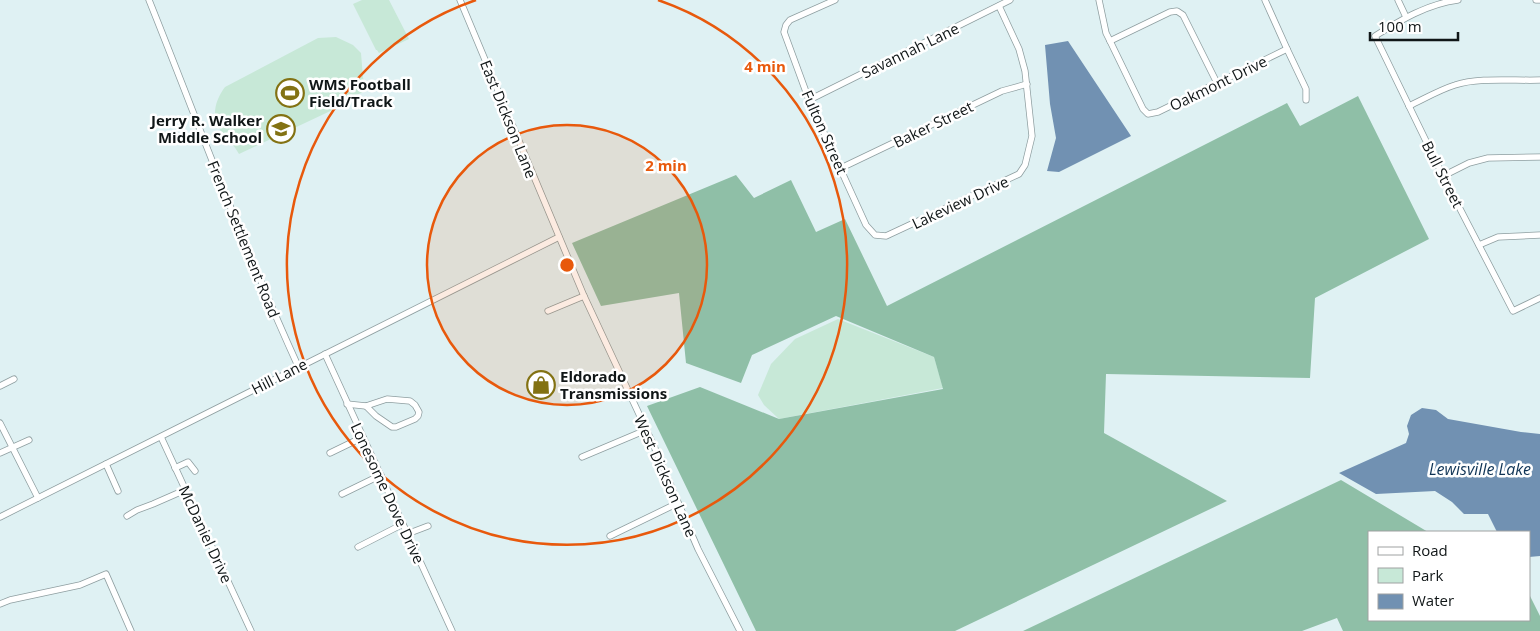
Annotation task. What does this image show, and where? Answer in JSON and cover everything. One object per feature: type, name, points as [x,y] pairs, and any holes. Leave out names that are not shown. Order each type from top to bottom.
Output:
[{"type":"street","name":"French Settlement Road","points":[[149,0],[235,220],[298,366]]},
{"type":"street","name":"East Dickson Lane","points":[[460,0],[559,237]]},
{"type":"street","name":"Fulton Street","points":[[835,0],[790,20],[784,32],[810,100],[866,225],[875,236]]},
{"type":"street","name":"Savannah Lane","points":[[810,100],[1010,0]]},
{"type":"street","points":[[1100,0],[1106,33],[1110,41],[1170,12],[1178,11],[1183,15],[1217,84]]},
{"type":"street","points":[[1265,0],[1306,89],[1306,100]]},
{"type":"street","points":[[1398,0],[1406,17],[1437,4],[1458,0]]},
{"type":"street","name":"Lakeview Drive","points":[[875,236],[886,236],[1019,174],[1025,165],[1032,136],[1025,71],[1019,49],[999,6]]},
{"type":"street","name":"Bull Street","points":[[1406,17],[1375,36],[1443,176],[1513,311],[1540,298]]},
{"type":"street","name":"Oakmont Drive","points":[[1110,41],[1143,109],[1148,114],[1158,112],[1286,49]]},
{"type":"street","points":[[1409,106],[1456,84],[1474,81],[1540,80]]},
{"type":"street","name":"Baker Street","points":[[841,168],[1002,91],[1027,84]]},
{"type":"street","points":[[1443,176],[1469,163],[1488,158],[1540,157]]},
{"type":"street","points":[[1479,245],[1498,237],[1540,235]]},
{"type":"street","name":"Hill Lane","points":[[0,517],[298,366],[559,237]]},
{"type":"street","name":"West Dickson Lane","points":[[559,237],[698,549],[740,631]]},
{"type":"street","points":[[548,311],[584,296]]},
{"type":"street","name":"Lonesome Dove Drive","points":[[325,354],[452,631]]},
{"type":"street","points":[[0,386],[14,379]]},
{"type":"street","points":[[347,404],[366,406],[387,399],[410,400],[415,404],[419,412],[415,419],[392,427],[366,406]]},
{"type":"street","points":[[0,423],[38,498]]},
{"type":"street","points":[[582,457],[646,430]]},
{"type":"street","name":"McDaniel Drive","points":[[161,437],[251,631]]},
{"type":"street","points":[[330,452],[363,437]]},
{"type":"street","points":[[0,453],[28,440]]},
{"type":"street","points":[[175,468],[188,462],[195,471]]},
{"type":"street","points":[[106,464],[118,491]]},
{"type":"street","points":[[342,494],[381,475]]},
{"type":"street","points":[[127,516],[185,490]]},
{"type":"street","points":[[610,536],[678,503]]},
{"type":"street","points":[[358,547],[403,524]]},
{"type":"street","points":[[407,534],[428,526]]},
{"type":"street","points":[[0,604],[10,600],[80,585],[106,574],[131,631]]},
{"type":"green space","points":[[362,0],[389,0],[409,39],[379,53],[353,4]]},
{"type":"green space","name":"WMS Football Field/Track","points":[[336,37],[353,45],[361,53],[363,78],[369,90],[346,99],[341,106],[239,154],[220,129],[215,117],[218,99],[225,87],[318,38]]},
{"type":"green space","points":[[1358,96],[1429,239],[1315,298],[1310,378],[1106,374],[1104,433],[1227,501],[955,631],[756,631],[647,406],[700,387],[779,419],[943,389],[934,357],[836,316],[752,355],[741,383],[686,363],[679,293],[601,306],[572,243],[736,175],[754,198],[791,180],[816,232],[845,219],[887,306],[1287,103],[1300,126]]},
{"type":"green space","points":[[838,319],[934,357],[943,388],[779,419],[764,405],[758,395],[771,364],[795,339]]},
{"type":"green space","points":[[1341,480],[1426,531],[1368,531],[1368,621],[1530,621],[1530,596],[1540,616],[1540,631],[1343,631],[1337,618],[1302,631],[1023,631]]},
{"type":"water","points":[[1068,41],[1131,136],[1059,172],[1047,171],[1056,138],[1050,104],[1045,45]]},
{"type":"water","name":"Lewisville Lake","points":[[1422,408],[1436,410],[1448,419],[1540,434],[1540,556],[1530,557],[1530,531],[1496,531],[1488,514],[1464,514],[1452,502],[1435,491],[1376,494],[1339,473],[1406,443],[1409,434],[1407,426],[1411,415]]},
{"type":"place","name":"WMS Football Field/Track","points":[[290,93]]},
{"type":"place","name":"Jerry R. Walker Middle School","points":[[281,129]]},
{"type":"place","name":"Eldorado Transmissions","points":[[541,385]]}]
